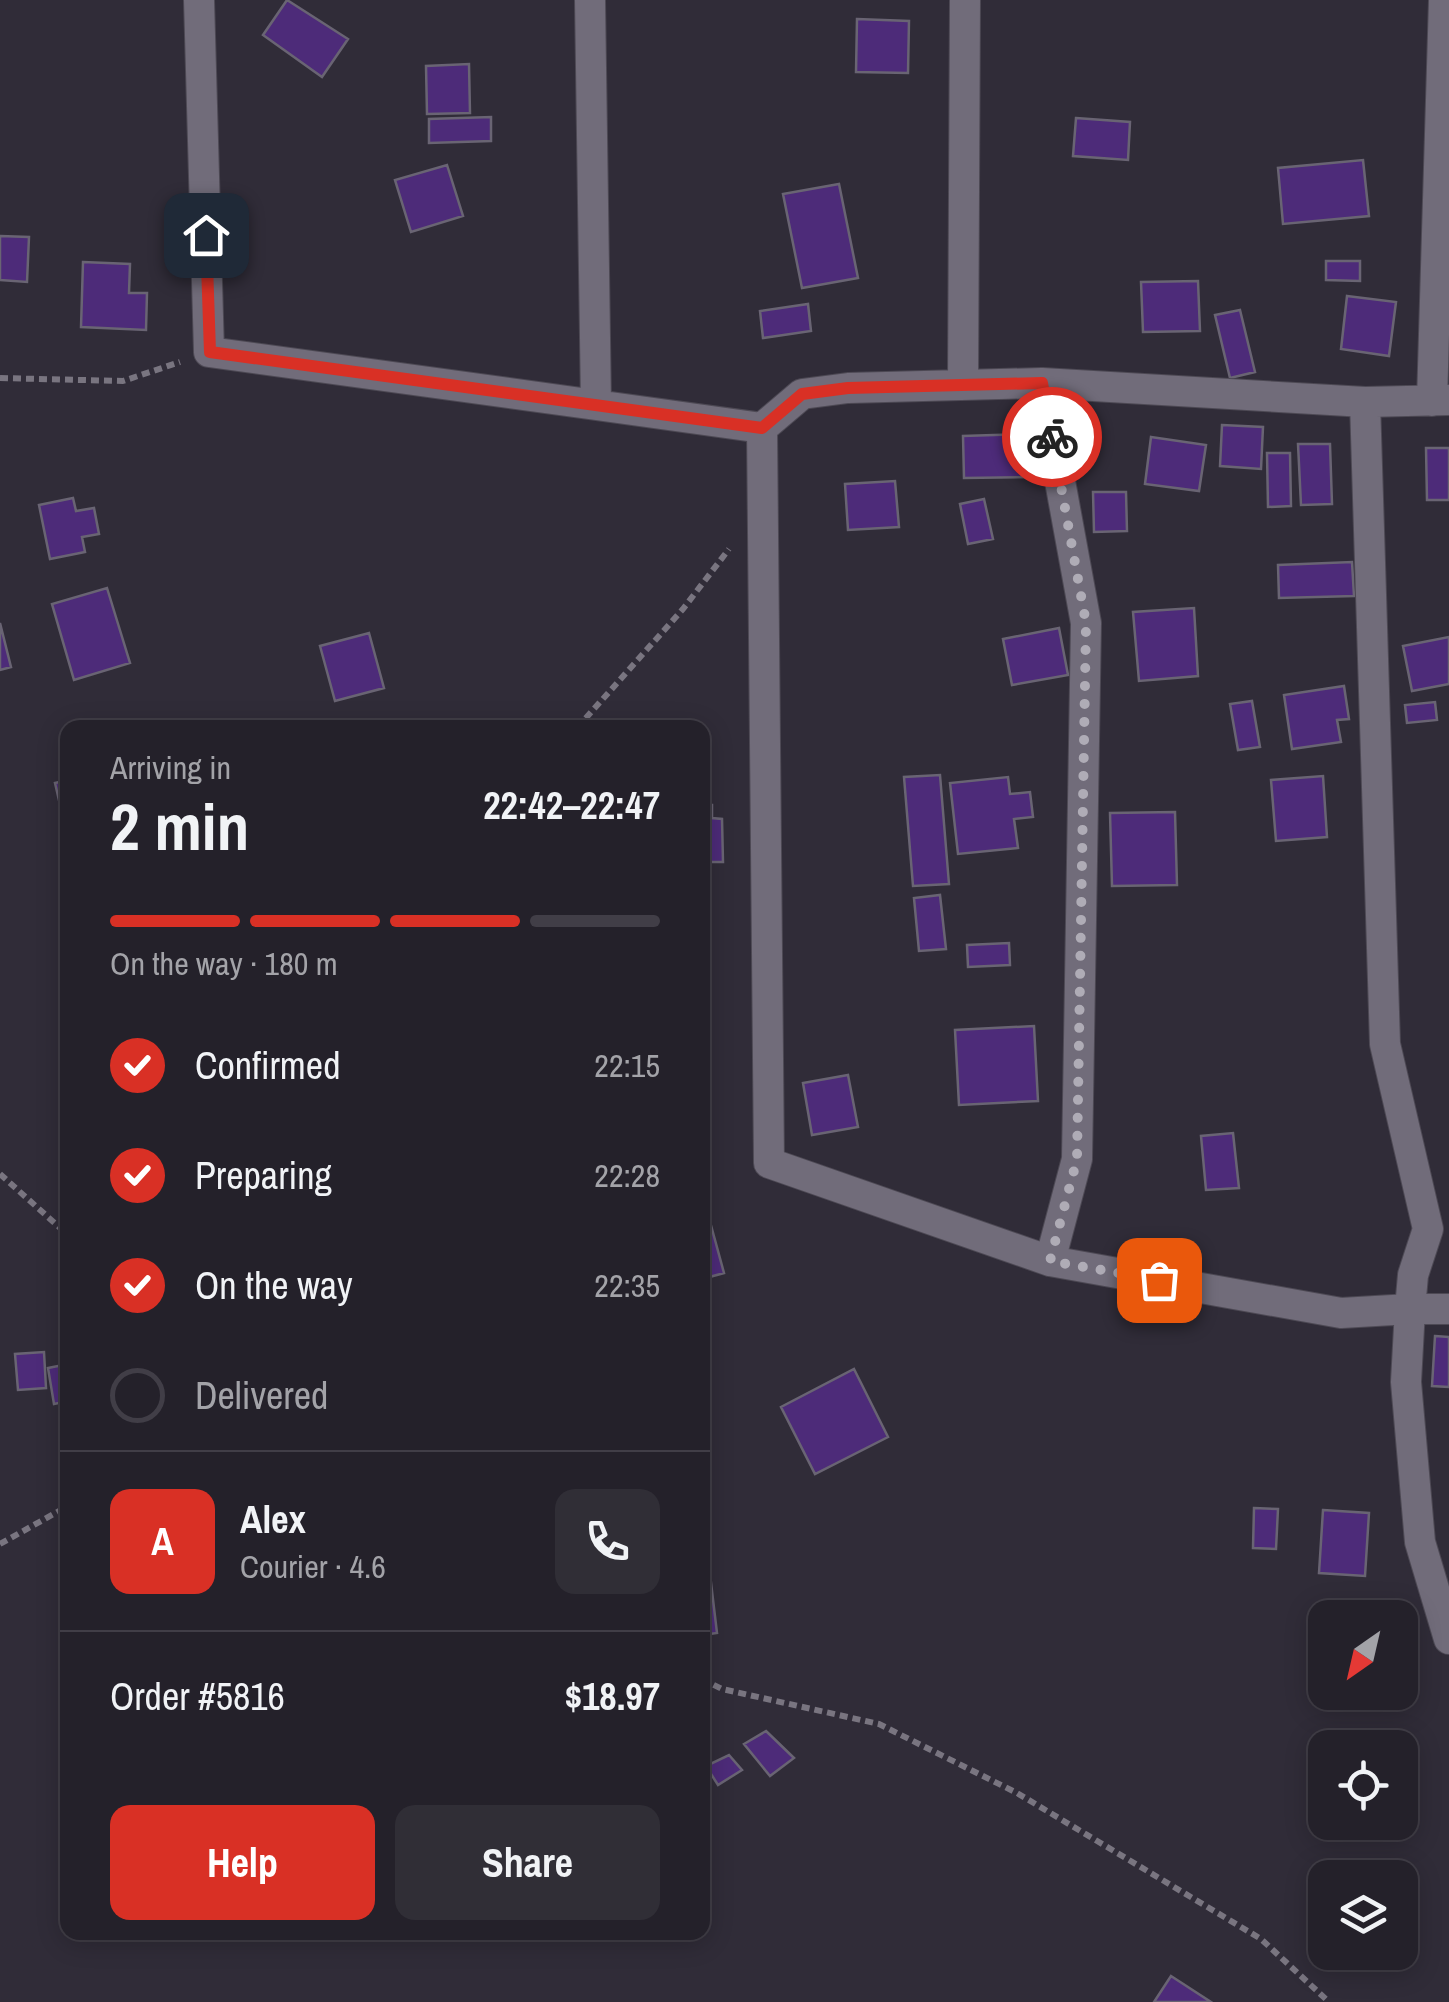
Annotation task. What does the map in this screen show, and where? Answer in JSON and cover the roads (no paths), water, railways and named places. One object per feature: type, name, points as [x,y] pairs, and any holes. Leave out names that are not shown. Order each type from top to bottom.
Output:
[{"type":"street","points":[[199,0],[210,352],[762,428],[802,394],[963,384],[1042,383],[1365,402],[1441,400],[1444,0]]},
{"type":"street","points":[[590,0],[596,405]]},
{"type":"street","points":[[963,384],[965,0]]},
{"type":"street","points":[[1042,383],[1086,623],[1077,1159],[1050,1261]]},
{"type":"street","points":[[1365,402],[1385,1044],[1428,1229],[1413,1275],[1406,1382],[1420,1542],[1449,1639]]},
{"type":"street","points":[[762,428],[769,1163],[1050,1261],[1341,1313],[1449,1309]]}]
